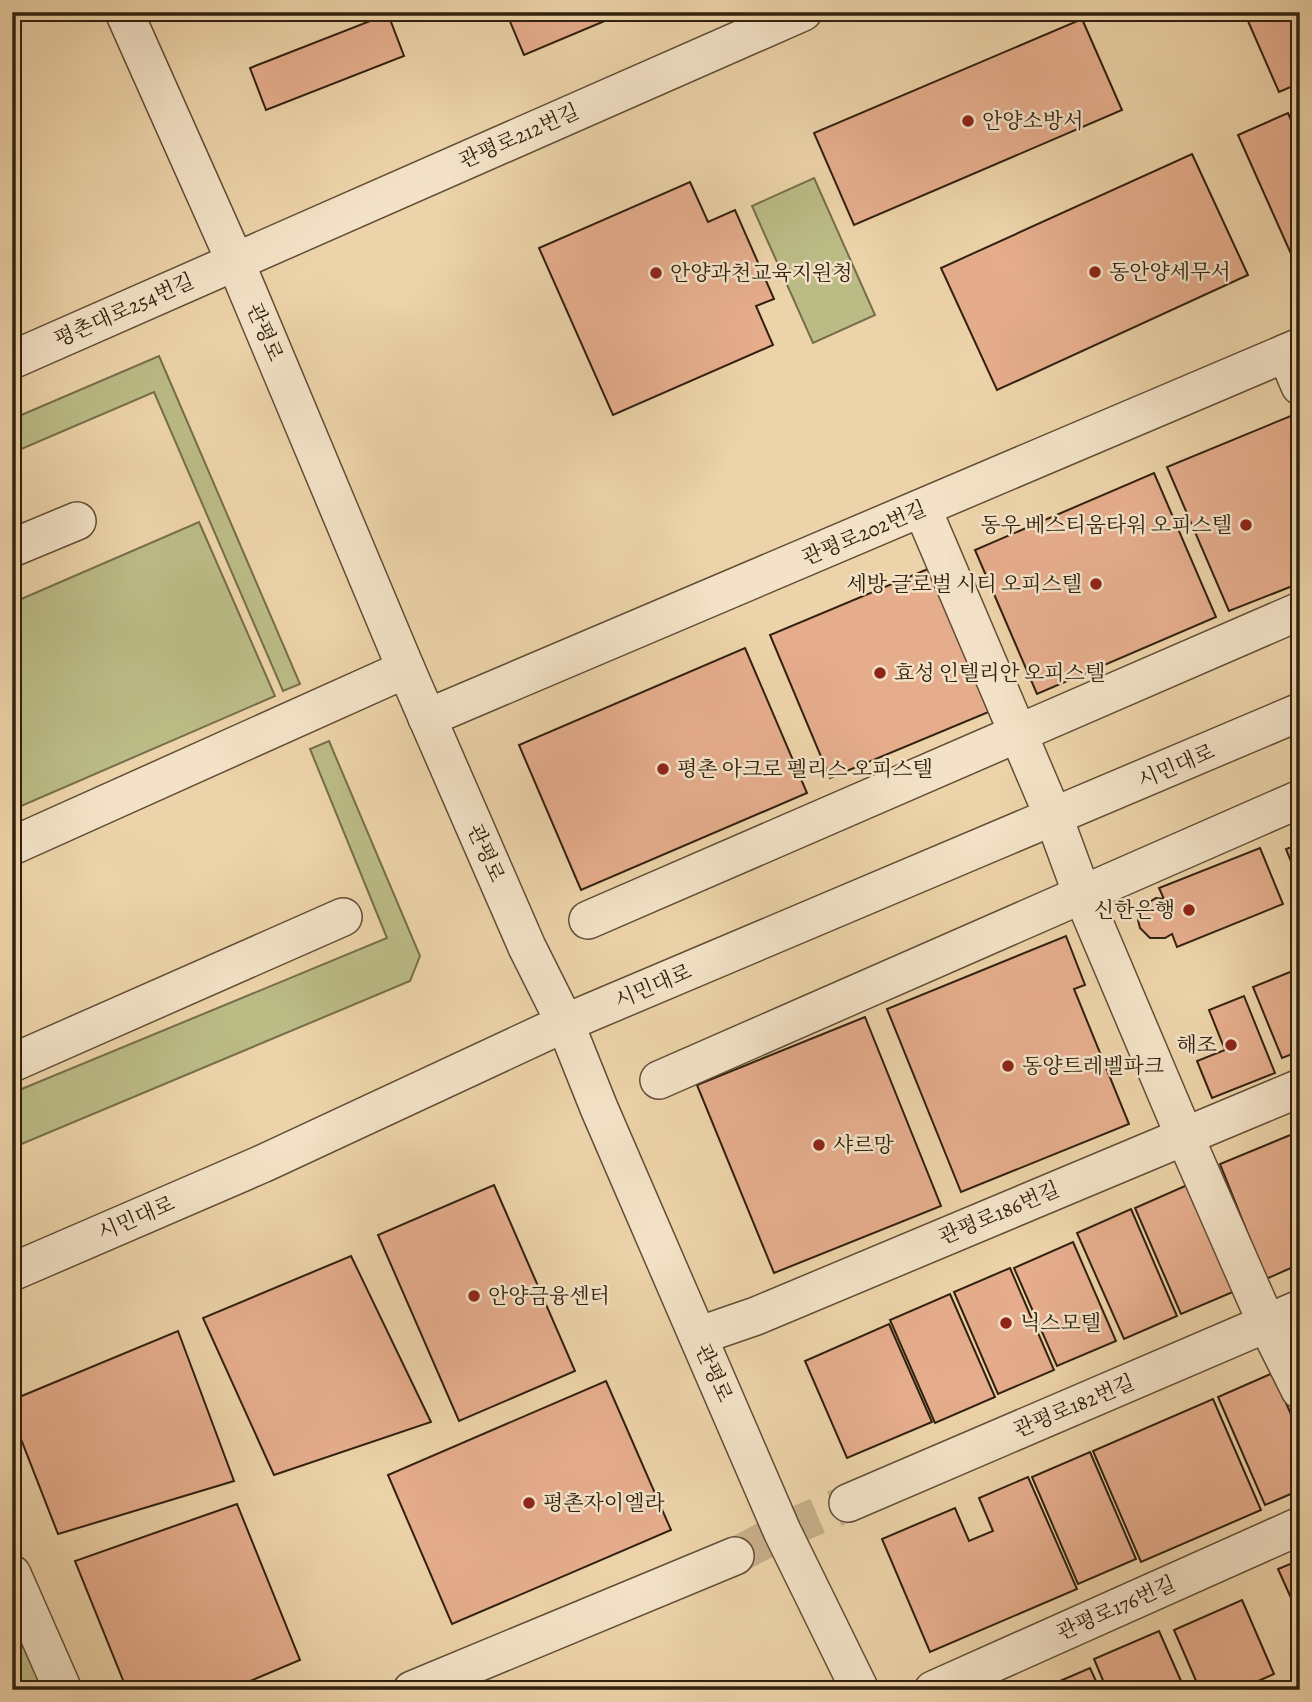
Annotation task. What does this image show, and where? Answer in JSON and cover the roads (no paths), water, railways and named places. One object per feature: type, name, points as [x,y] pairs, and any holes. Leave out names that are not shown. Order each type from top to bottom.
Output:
[{"type":"street","name":"관평로","points":[[124,12],[235,261],[427,718],[527,947],[565,1023],[782,1531],[860,1690]]},
{"type":"street","name":"관평로212번길","points":[[235,261],[803,12]]},
{"type":"street","name":"평촌대로254번길","points":[[12,360],[235,261]]},
{"type":"street","name":"관평로202번길","points":[[427,718],[922,508],[1295,362]]},
{"type":"street","points":[[922,508],[1054,818],[1082,894],[1184,1135],[1266,1324],[1300,1390]]},
{"type":"street","points":[[12,548],[77,522]]},
{"type":"street","points":[[589,920],[1300,611]]},
{"type":"street","points":[[12,846],[406,669]]},
{"type":"street","name":"시민대로","points":[[12,1272],[262,1164],[565,1023],[1300,712]]},
{"type":"street","points":[[659,1080],[1300,799]]},
{"type":"street","points":[[12,1063],[343,917]]},
{"type":"street","name":"관평로186번길","points":[[698,1336],[756,1316],[1300,1088]]},
{"type":"street","name":"관평로182번길","points":[[848,1503],[1300,1310]]},
{"type":"street","name":"관평로176번길","points":[[933,1690],[1300,1526]]},
{"type":"street","points":[[412,1690],[735,1556]]},
{"type":"street","points":[[12,1574],[62,1690]]},
{"type":"tunnel","points":[[735,1556],[782,1531],[848,1503]]},
{"type":"place","name":"안양소방서","points":[[968,121]]},
{"type":"place","name":"동안양세무서","points":[[1095,272]]},
{"type":"place","name":"안양과천교육지원청","points":[[656,273]]},
{"type":"place","name":"동우 베스티움타워 오피스텔","points":[[1246,525]]},
{"type":"place","name":"세방 글로벌 시티 오피스텔","points":[[1096,584]]},
{"type":"place","name":"효성 인텔리안 오피스텔","points":[[880,673]]},
{"type":"place","name":"평촌 아크로 펠리스 오피스텔","points":[[663,769]]},
{"type":"place","name":"신한은행","points":[[1189,910]]},
{"type":"place","name":"해조","points":[[1231,1045]]},
{"type":"place","name":"동양트레벨파크","points":[[1008,1066]]},
{"type":"place","name":"샤르망","points":[[819,1145]]},
{"type":"place","name":"안양금융센터","points":[[474,1296]]},
{"type":"place","name":"닉스모텔","points":[[1006,1323]]},
{"type":"place","name":"평촌자이엘라","points":[[529,1503]]}]
